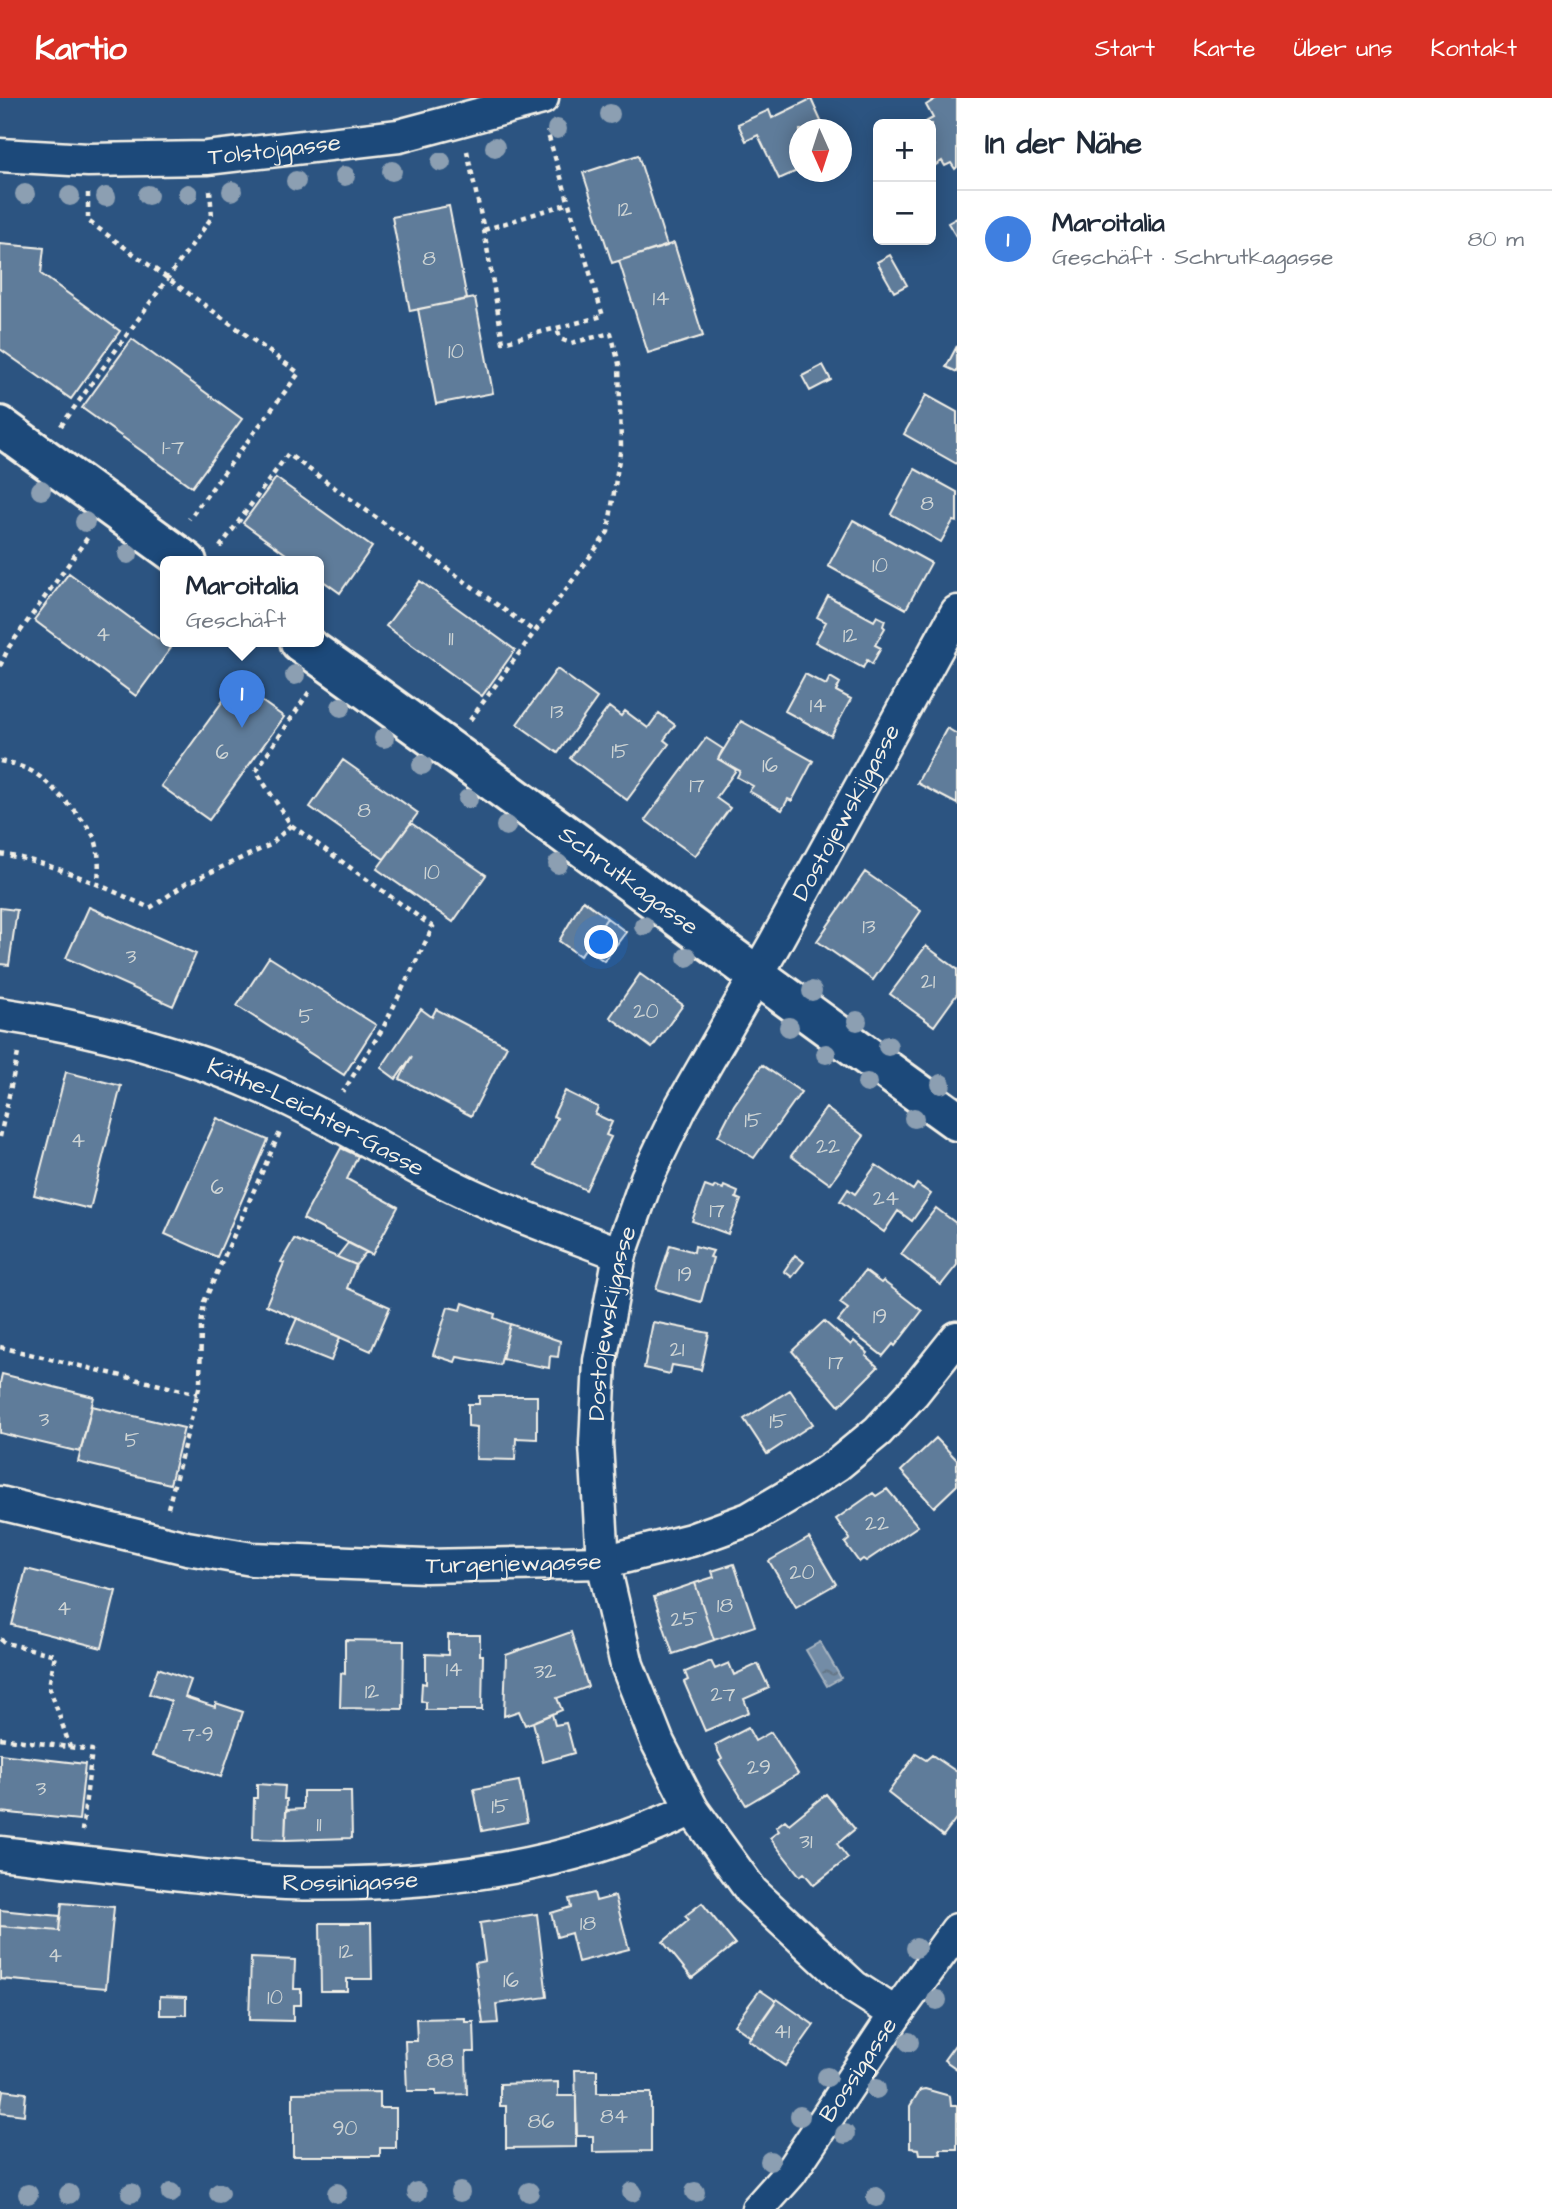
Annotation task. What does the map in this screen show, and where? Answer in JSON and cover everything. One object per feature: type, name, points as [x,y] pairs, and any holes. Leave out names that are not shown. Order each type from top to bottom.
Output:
[{"type":"street","name":"Tolstojgasse","points":[[0,155],[89,160],[207,158],[399,136],[540,99]]},
{"type":"street","points":[[0,426],[109,506],[189,554]]},
{"type":"street","name":"Dostojewskijgasse","points":[[897,2014],[854,1987],[752,1892],[692,1809],[658,1742],[627,1665],[603,1562],[596,1444],[600,1361],[620,1254],[647,1178],[681,1107],[756,977],[957,612]]},
{"type":"street","name":"Schrutkagasse","points":[[314,652],[756,977],[957,1121]]},
{"type":"street","name":"Käthe-Leichter-Gasse","points":[[13,1016],[51,1022],[122,1040],[192,1062],[293,1102],[468,1194],[620,1254]]},
{"type":"street","name":"Turgenjewgasse","points":[[0,1503],[160,1542],[252,1559],[425,1566],[603,1562],[691,1540],[749,1519],[798,1490],[838,1464],[878,1431],[957,1338]]},
{"type":"street","name":"Rossinigasse","points":[[0,1853],[283,1883],[374,1883],[463,1876],[593,1848],[661,1825],[692,1809]]},
{"type":"street","name":"Bossigasse","points":[[758,2209],[790,2172],[957,1930]]},
{"type":"path","points":[[459,120],[472,169],[503,342],[603,316],[540,99]]},
{"type":"path","points":[[40,455],[212,217],[207,158]]},
{"type":"path","points":[[89,160],[88,221],[299,373],[189,554]]},
{"type":"path","points":[[484,230],[569,203]]},
{"type":"path","points":[[448,749],[608,532],[621,446],[620,364],[611,333],[571,343],[560,340],[557,328]]},
{"type":"path","points":[[189,554],[288,454],[535,632]]},
{"type":"path","points":[[0,666],[9,647],[109,506]]},
{"type":"path","points":[[314,652],[256,771],[291,825],[433,927],[383,1028],[326,1120]]},
{"type":"path","points":[[0,761],[15,764],[37,774],[70,806],[94,836],[100,866],[97,883]]},
{"type":"path","points":[[0,854],[16,856],[97,883],[150,908],[187,883],[270,845],[291,825]]},
{"type":"path","points":[[0,1137],[13,1016]]},
{"type":"path","points":[[160,1542],[200,1384],[204,1302],[293,1102]]},
{"type":"path","points":[[0,1347],[198,1394]]},
{"type":"path","points":[[0,1639],[6,1643],[54,1655],[50,1686],[70,1747]]},
{"type":"path","points":[[0,1738],[92,1750],[78,1862]]},
{"type":"water","points":[[820,1642],[841,1678],[827,1686],[806,1650]]},
{"type":"building","points":[[937,98],[957,98],[955,169],[951,163],[945,166],[942,161],[936,165],[936,119],[931,119],[926,105]]},
{"type":"building","points":[[811,99],[820,119],[789,119],[789,175],[779,179],[758,135],[746,141],[738,124],[769,110],[772,118]]},
{"type":"building","points":[[638,155],[667,246],[612,263],[583,173]]},
{"type":"building","points":[[449,206],[467,299],[410,311],[392,217]]},
{"type":"building","points":[[957,218],[957,238],[948,223]]},
{"type":"building","points":[[674,243],[703,336],[648,353],[619,261]]},
{"type":"building","points":[[0,244],[44,248],[41,274],[120,331],[71,399],[0,349]]},
{"type":"building","points":[[890,255],[907,285],[894,292],[877,262]]},
{"type":"building","points":[[475,298],[493,393],[436,404],[418,309]]},
{"type":"building","points":[[132,339],[242,419],[192,487],[82,408]]},
{"type":"building","points":[[957,346],[957,372],[946,367]]},
{"type":"building","points":[[823,365],[831,380],[810,391],[802,376]]},
{"type":"building","points":[[926,395],[957,412],[957,464],[904,434]]},
{"type":"building","points":[[915,469],[957,492],[957,522],[953,521],[941,542],[891,514]]},
{"type":"building","points":[[276,478],[372,547],[340,593],[324,582],[324,556],[289,556],[243,523]]},
{"type":"building","points":[[853,520],[931,563],[906,609],[828,566]]},
{"type":"building","points":[[69,573],[160,640],[160,647],[171,648],[136,696],[34,620]]},
{"type":"building","points":[[420,581],[515,650],[482,696],[386,626]]},
{"type":"building","points":[[828,596],[874,621],[877,616],[885,620],[885,628],[875,645],[881,648],[872,664],[867,660],[863,668],[815,642],[826,622],[817,617]]},
{"type":"building","points":[[557,669],[597,698],[558,753],[517,724]]},
{"type":"building","points":[[805,674],[826,685],[830,677],[840,683],[836,691],[851,699],[831,736],[785,711]]},
{"type":"building","points":[[236,683],[284,717],[209,820],[161,786]]},
{"type":"building","points":[[609,707],[621,716],[625,711],[648,728],[659,713],[675,725],[664,740],[669,744],[627,800],[570,758]]},
{"type":"building","points":[[741,721],[813,761],[792,801],[788,799],[782,810],[749,791],[753,786],[737,777],[740,771],[718,759]]},
{"type":"building","points":[[947,728],[957,734],[957,804],[917,783]]},
{"type":"building","points":[[706,738],[723,749],[718,759],[736,770],[716,798],[730,808],[695,856],[645,820]]},
{"type":"building","points":[[343,760],[418,813],[384,859],[310,807]]},
{"type":"building","points":[[411,823],[486,875],[453,922],[377,869]]},
{"type":"building","points":[[865,872],[921,911],[873,980],[817,941]]},
{"type":"building","points":[[583,900],[607,918],[580,956],[559,941]]},
{"type":"building","points":[[89,907],[196,954],[173,1006],[66,958]]},
{"type":"building","points":[[0,908],[17,910],[9,965],[0,964]]},
{"type":"building","points":[[607,918],[626,932],[604,961],[586,948]]},
{"type":"building","points":[[926,946],[957,969],[957,994],[934,1026],[890,994]]},
{"type":"building","points":[[269,957],[376,1025],[344,1075],[237,1006]]},
{"type":"building","points":[[640,974],[683,1005],[652,1048],[610,1017]]},
{"type":"building","points":[[421,1009],[432,1017],[436,1009],[507,1046],[471,1116],[400,1079],[412,1056],[396,1079],[381,1068]]},
{"type":"building","points":[[762,1065],[801,1092],[754,1158],[718,1136],[734,1105]]},
{"type":"building","points":[[66,1072],[121,1086],[90,1209],[34,1195]]},
{"type":"building","points":[[565,1091],[598,1107],[595,1114],[612,1122],[606,1135],[611,1137],[586,1190],[535,1166],[557,1118],[553,1116]]},
{"type":"building","points":[[826,1108],[864,1136],[830,1184],[791,1156]]},
{"type":"building","points":[[217,1118],[268,1140],[217,1257],[165,1234]]},
{"type":"building","points":[[341,1148],[358,1156],[347,1179],[398,1207],[372,1255],[303,1219]]},
{"type":"building","points":[[876,1165],[913,1190],[917,1184],[931,1194],[912,1221],[898,1211],[884,1232],[840,1201],[848,1189],[855,1194]]},
{"type":"building","points":[[705,1186],[723,1189],[724,1186],[738,1192],[736,1198],[741,1200],[728,1234],[692,1221]]},
{"type":"building","points":[[936,1208],[957,1224],[957,1265],[941,1285],[901,1254]]},
{"type":"building","points":[[294,1239],[356,1265],[347,1288],[390,1307],[371,1351],[266,1305],[284,1263],[281,1262]]},
{"type":"building","points":[[348,1243],[366,1252],[356,1265],[337,1257]]},
{"type":"building","points":[[670,1245],[694,1252],[695,1246],[713,1251],[701,1302],[656,1289]]},
{"type":"building","points":[[795,1255],[804,1262],[792,1277],[784,1271]]},
{"type":"building","points":[[865,1271],[881,1283],[883,1281],[922,1311],[895,1346],[893,1344],[883,1356],[838,1321],[848,1309],[840,1303]]},
{"type":"building","points":[[463,1303],[495,1314],[494,1318],[510,1324],[500,1365],[457,1357],[455,1362],[433,1355],[448,1307],[461,1310]]},
{"type":"building","points":[[297,1318],[340,1337],[331,1361],[286,1343]]},
{"type":"building","points":[[824,1321],[851,1345],[854,1341],[868,1353],[866,1356],[878,1367],[839,1406],[792,1351]]},
{"type":"building","points":[[653,1322],[709,1333],[701,1370],[672,1365],[670,1374],[644,1368]]},
{"type":"building","points":[[510,1324],[560,1341],[558,1357],[550,1356],[549,1368],[502,1359]]},
{"type":"building","points":[[2,1374],[94,1397],[80,1452],[0,1433]]},
{"type":"building","points":[[790,1390],[813,1424],[767,1454],[744,1419]]},
{"type":"building","points":[[479,1396],[537,1396],[537,1439],[516,1438],[515,1460],[476,1459],[477,1427],[468,1426],[468,1404],[479,1404]]},
{"type":"building","points":[[92,1406],[184,1428],[170,1484],[78,1462]]},
{"type":"building","points":[[936,1438],[957,1460],[957,1485],[934,1507],[901,1471]]},
{"type":"building","points":[[887,1489],[918,1526],[866,1561],[863,1559],[859,1562],[845,1543],[850,1539],[836,1519],[873,1493],[876,1496]]},
{"type":"building","points":[[809,1538],[836,1584],[796,1607],[769,1561]]},
{"type":"building","points":[[734,1564],[755,1626],[714,1640],[695,1583],[714,1577],[712,1571]]},
{"type":"building","points":[[26,1569],[116,1591],[102,1648],[12,1625]]},
{"type":"building","points":[[695,1583],[714,1640],[673,1654],[654,1597]]},
{"type":"building","points":[[571,1632],[588,1687],[557,1698],[562,1710],[525,1725],[519,1711],[504,1716],[506,1655]]},
{"type":"building","points":[[448,1635],[480,1635],[480,1655],[483,1655],[482,1710],[426,1710],[426,1702],[421,1701],[422,1683],[426,1684],[426,1654],[448,1655]]},
{"type":"building","points":[[345,1640],[404,1641],[403,1709],[340,1708],[341,1673],[345,1674]]},
{"type":"building","points":[[711,1661],[715,1669],[729,1663],[734,1675],[758,1664],[769,1688],[744,1699],[749,1712],[705,1731],[684,1682],[688,1680],[685,1672]]},
{"type":"building","points":[[158,1668],[191,1680],[185,1697],[215,1707],[216,1703],[243,1712],[221,1777],[153,1755],[171,1701],[149,1694]]},
{"type":"building","points":[[552,1714],[555,1725],[566,1723],[574,1753],[543,1762],[533,1722]]},
{"type":"building","points":[[748,1728],[755,1741],[771,1732],[798,1774],[746,1805],[719,1761],[722,1759],[715,1745]]},
{"type":"building","points":[[0,1754],[85,1764],[79,1820],[0,1812]]},
{"type":"building","points":[[916,1754],[926,1760],[932,1755],[957,1772],[957,1817],[943,1836],[888,1793]]},
{"type":"building","points":[[519,1781],[527,1822],[482,1831],[474,1789]]},
{"type":"building","points":[[257,1784],[285,1786],[285,1840],[253,1839]]},
{"type":"building","points":[[303,1791],[351,1791],[352,1838],[285,1840],[286,1810],[303,1809]]},
{"type":"building","points":[[826,1794],[855,1829],[837,1844],[848,1858],[814,1885],[804,1873],[800,1876],[770,1838],[779,1831],[776,1827],[785,1820],[789,1824]]},
{"type":"building","points":[[594,1893],[596,1901],[615,1896],[629,1949],[578,1962],[571,1933],[557,1937],[551,1913],[571,1907],[569,1899]]},
{"type":"building","points":[[62,1903],[114,1907],[106,1988],[0,1979],[0,1926],[59,1931]]},
{"type":"building","points":[[702,1903],[735,1944],[692,1978],[663,1942],[689,1920],[685,1916]]},
{"type":"building","points":[[0,1910],[60,1916],[59,1931],[0,1926]]},
{"type":"building","points":[[537,1914],[547,1997],[496,2004],[498,2023],[483,2024],[475,1963],[485,1961],[480,1923]]},
{"type":"building","points":[[320,1923],[371,1923],[372,1979],[347,1979],[347,1991],[321,1991]]},
{"type":"building","points":[[251,1958],[295,1960],[294,1989],[301,1989],[301,2005],[293,2005],[293,2021],[249,2020]]},
{"type":"building","points":[[760,1990],[776,2001],[751,2037],[734,2025]]},
{"type":"building","points":[[160,1996],[186,1997],[186,2015],[160,2015]]},
{"type":"building","points":[[777,1999],[814,2025],[785,2066],[748,2040]]},
{"type":"building","points":[[465,2018],[465,2022],[474,2022],[475,2052],[466,2052],[467,2094],[436,2095],[436,2091],[407,2091],[405,2041],[417,2041],[416,2019]]},
{"type":"building","points":[[957,2042],[957,2069],[944,2060]]},
{"type":"building","points":[[575,2070],[597,2070],[597,2093],[651,2093],[651,2151],[593,2152],[593,2136],[577,2136]]},
{"type":"building","points":[[558,2082],[558,2096],[576,2096],[576,2147],[506,2148],[506,2106],[500,2106],[500,2084]]},
{"type":"building","points":[[3,2090],[26,2093],[24,2115],[0,2112]]},
{"type":"building","points":[[920,2090],[950,2096],[951,2106],[957,2106],[957,2149],[940,2149],[941,2154],[920,2154],[919,2149],[910,2148],[910,2106]]},
{"type":"building","points":[[380,2092],[380,2108],[396,2108],[396,2148],[380,2148],[380,2156],[293,2156],[293,2093]]},
{"type":"place","name":"Maroitalia","points":[[242,728]]}]
